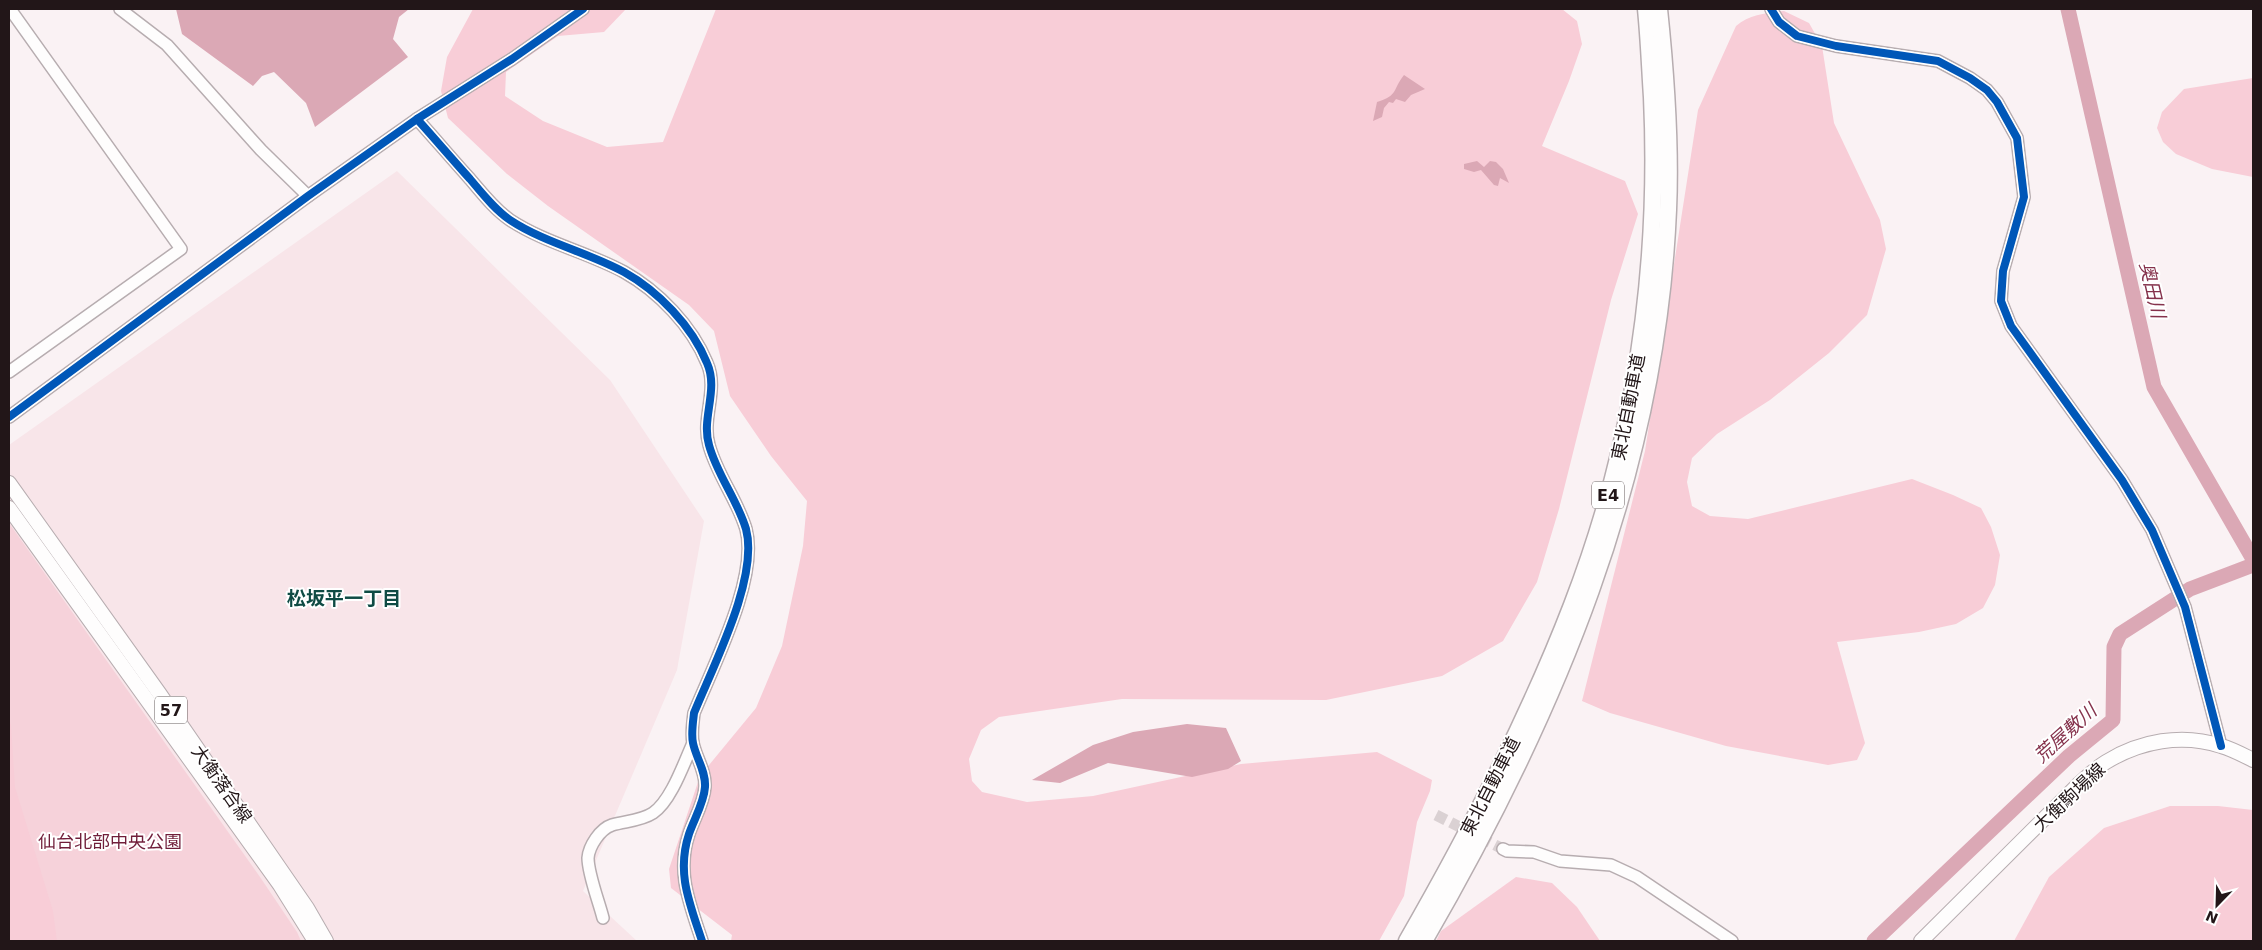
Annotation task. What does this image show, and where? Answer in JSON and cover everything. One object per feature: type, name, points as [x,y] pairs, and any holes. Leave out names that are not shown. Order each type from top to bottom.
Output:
[{"type":"highway","name":"東北自動車道","points":[[1407,941],[1471,824],[1532,702],[1584,572],[1608,496],[1620,448],[1642,334],[1650,277],[1653,218],[1653,122],[1646,9]]},
{"type":"highway","name":"東北自動車道","points":[[1424,941],[1512,779],[1568,655],[1603,560],[1636,442],[1653,356],[1663,278],[1668,210],[1668,110],[1659,9]]},
{"type":"main road","name":"大衡落合線","points":[[9,483],[164,700],[307,908],[326,941]]},
{"type":"main road","name":"大衡落合線","points":[[9,508],[280,885],[315,941]]},
{"type":"main road","name":"大衡駒場線","points":[[1921,941],[2079,784],[2104,762],[2134,748],[2163,740],[2193,740],[2221,746],[2253,760]]},
{"type":"street","points":[[9,372],[181,249],[10,9]]},
{"type":"street","points":[[120,9],[167,46],[261,150],[308,196]]},
{"type":"street","points":[[9,417],[308,196],[417,119],[512,59],[583,9]]},
{"type":"street","points":[[1771,9],[1779,22],[1797,36],[1836,46],[1938,61],[1970,78],[1987,90],[1997,102],[2018,138],[2024,197],[2003,271],[2001,301],[2011,326],[2122,480],[2152,530],[2185,607],[2221,746]]},
{"type":"street","points":[[417,119],[491,204],[508,218],[536,236],[622,271],[659,297],[700,347],[708,364],[712,378],[706,429],[708,444],[717,468],[738,508],[746,529],[749,547],[748,564],[738,604],[694,713],[693,743],[703,770],[705,786],[702,802],[689,835],[682,868],[684,884],[702,941]]},
{"type":"street","points":[[604,918],[588,858],[593,844],[600,834],[610,826],[653,813],[670,792],[693,743]]},
{"type":"street","points":[[1503,849],[1507,851],[1534,852],[1560,861],[1611,865],[1637,876],[1732,941]]},
{"type":"shaded area","points":[[176,9],[409,9],[399,17],[393,39],[408,57],[315,127],[306,103],[274,72],[262,76],[253,86],[182,34]]},
{"type":"shaded area","points":[[473,9],[626,9],[604,32],[558,36],[506,72],[505,96],[543,121],[607,147],[663,142],[716,9],[1562,9],[1577,21],[1582,44],[1542,146],[1625,181],[1638,214],[1611,300],[1559,509],[1537,582],[1503,641],[1442,676],[1326,700],[1122,699],[999,717],[981,730],[969,759],[972,781],[982,792],[1027,802],[1093,796],[1241,764],[1377,752],[1432,780],[1430,791],[1417,822],[1404,896],[1379,941],[731,941],[732,935],[671,888],[669,869],[700,776],[756,708],[782,646],[803,546],[807,501],[771,456],[730,396],[714,331],[689,305],[548,206],[507,174],[448,118],[441,91],[447,57]]},
{"type":"shaded area","points":[[1784,11],[1809,23],[1822,46],[1834,123],[1880,220],[1886,249],[1867,315],[1829,353],[1770,400],[1717,434],[1692,458],[1687,482],[1692,506],[1710,516],[1748,519],[1912,479],[1981,508],[1991,527],[2000,555],[1995,585],[1983,608],[1956,624],[1919,632],[1837,642],[1865,743],[1857,760],[1828,765],[1726,746],[1610,713],[1582,701],[1645,451],[1698,110],[1736,26],[1747,19],[1765,13]]},
{"type":"shaded area","points":[[1404,75],[1425,89],[1411,95],[1405,102],[1396,99],[1393,103],[1389,102],[1384,108],[1382,117],[1373,121],[1377,102],[1389,97],[1394,92]]},
{"type":"shaded area","points":[[2253,78],[2253,177],[2212,169],[2176,154],[2163,142],[2157,128],[2162,112],[2184,89]]},
{"type":"shaded area","points":[[1477,161],[1484,167],[1490,161],[1496,162],[1503,169],[1509,183],[1500,178],[1498,186],[1494,185],[1481,170],[1474,172],[1464,169],[1464,164]]},
{"type":"shaded area","points":[[397,171],[610,380],[704,521],[677,670],[583,891],[637,941],[9,941],[9,445]]},
{"type":"shaded area","points":[[9,720],[11,725],[15,787],[53,911],[57,941],[9,941]]},
{"type":"shaded area","points":[[1187,724],[1226,728],[1241,761],[1228,769],[1192,777],[1108,763],[1060,783],[1032,780],[1093,745],[1133,732]]},
{"type":"shaded area","points":[[2170,806],[2218,806],[2253,810],[2253,941],[2014,941],[2049,877],[2104,828]]},
{"type":"shaded area","points":[[1516,877],[1552,883],[1577,907],[1600,941],[1436,941],[1441,931]]},
{"type":"green space","name":"仙台北部中央公園","points":[[9,523],[260,877],[301,941],[9,941]]},
{"type":"waterway","name":"奥田川","points":[[2068,9],[2154,387],[2253,559]]},
{"type":"waterway","name":"荒屋敷川","points":[[1874,941],[2069,756],[2113,720],[2114,647],[2120,634],[2190,589],[2253,565]]},
{"type":"tunnel","points":[[1436,815],[1503,849]]},
{"type":"cycle path","points":[[9,417],[308,196],[417,119],[512,59],[583,9]]},
{"type":"cycle path","points":[[1771,9],[1779,22],[1797,36],[1836,46],[1938,61],[1970,78],[1987,90],[1997,102],[2017,138],[2024,197],[2003,271],[2001,301],[2011,326],[2122,480],[2152,530],[2185,607],[2221,746]]},
{"type":"cycle path","points":[[417,119],[488,201],[510,220],[537,235],[624,272],[661,299],[683,323],[701,349],[707,363],[711,383],[707,425],[709,445],[717,467],[738,507],[746,529],[748,549],[746,572],[732,622],[694,713],[693,720],[694,749],[704,775],[705,787],[703,799],[685,848],[684,875],[689,901],[702,941]]},
{"type":"district","name":"松坂平一丁目","points":[[344,598]]}]
